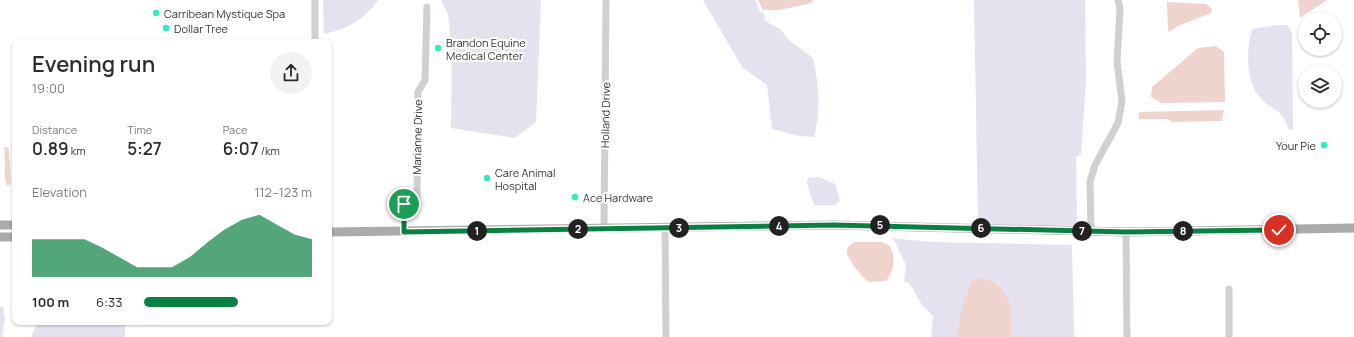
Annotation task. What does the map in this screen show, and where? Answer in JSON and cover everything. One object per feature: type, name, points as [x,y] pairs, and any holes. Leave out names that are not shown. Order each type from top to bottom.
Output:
[{"type":"main road","points":[[0,225],[12,225]]},
{"type":"main road","points":[[332,232],[902,225],[1126,232],[1354,228]]},
{"type":"main road","points":[[0,237],[12,237]]},
{"type":"street","points":[[315,0],[315,39]]},
{"type":"street","name":"Holland Drive","points":[[604,229],[606,0]]},
{"type":"street","points":[[1091,231],[1090,182],[1095,165],[1118,123],[1122,101],[1117,62],[1120,8],[1118,0]]},
{"type":"street","name":"Marianne Drive","points":[[404,232],[404,204],[417,204],[418,92],[425,80],[427,7]]},
{"type":"street","points":[[665,228],[666,337]]},
{"type":"street","points":[[1126,232],[1127,337]]},
{"type":"street","points":[[1229,289],[1229,337]]},
{"type":"shaded area","points":[[323,0],[378,0],[367,13],[354,23],[324,34]]},
{"type":"shaded area","points":[[441,0],[541,0],[536,122],[515,138],[451,128],[452,51],[448,15]]},
{"type":"shaded area","points":[[703,0],[755,0],[760,12],[764,13],[765,21],[780,29],[790,41],[813,58],[817,78],[818,98],[818,117],[814,137],[799,136],[772,129],[767,85],[742,67]]},
{"type":"shaded area","points":[[758,0],[813,0],[811,3],[780,10],[763,10]]},
{"type":"shaded area","points":[[974,0],[1085,0],[1086,80],[1081,154],[1076,157],[1077,227],[978,224]]},
{"type":"shaded area","points":[[1298,0],[1327,0],[1309,12],[1299,12]]},
{"type":"shaded area","points":[[1167,2],[1206,4],[1212,9],[1211,13],[1178,26],[1169,32]]},
{"type":"shaded area","points":[[1276,25],[1287,25],[1292,33],[1293,130],[1288,129],[1284,118],[1262,100],[1256,93],[1252,85],[1248,66],[1252,29]]},
{"type":"shaded area","points":[[1216,46],[1224,52],[1225,102],[1162,103],[1151,97],[1152,87],[1198,48]]},
{"type":"shaded area","points":[[1224,110],[1222,121],[1172,122],[1167,119],[1139,119],[1139,112]]},
{"type":"shaded area","points":[[4,147],[7,147],[9,150],[11,184],[7,186],[5,177]]},
{"type":"shaded area","points":[[819,177],[835,184],[840,201],[835,205],[814,205],[807,183],[808,178]]},
{"type":"shaded area","points":[[890,238],[932,242],[1072,245],[1074,337],[1011,337],[1011,317],[958,324],[958,337],[931,337],[933,316],[922,305],[910,284],[904,281],[906,265],[894,240]]},
{"type":"shaded area","points":[[855,242],[882,242],[890,246],[893,255],[893,264],[891,273],[886,281],[869,282],[855,268],[847,254],[847,249]]},
{"type":"shaded area","points":[[981,278],[995,283],[1006,295],[1010,308],[1011,337],[958,337],[960,315],[966,295],[972,281]]},
{"type":"shaded area","points":[[0,307],[3,307],[5,319],[2,337],[0,337]]},
{"type":"shaded area","points":[[37,325],[125,325],[125,337],[31,337]]},
{"type":"place","name":"Carribean Mystique Spa","points":[[156,13]]},
{"type":"place","name":"Dollar Tree","points":[[166,28]]},
{"type":"place","name":"Brandon Equine Medical Center","points":[[438,48]]},
{"type":"place","name":"Your Pie","points":[[1324,145]]},
{"type":"place","name":"Care Animal Hospital","points":[[487,178]]},
{"type":"place","name":"Ace Hardware","points":[[575,197]]},
{"type":"route","points":[[404,204],[404,232],[833,225],[902,225],[1126,232],[1279,230]]}]
